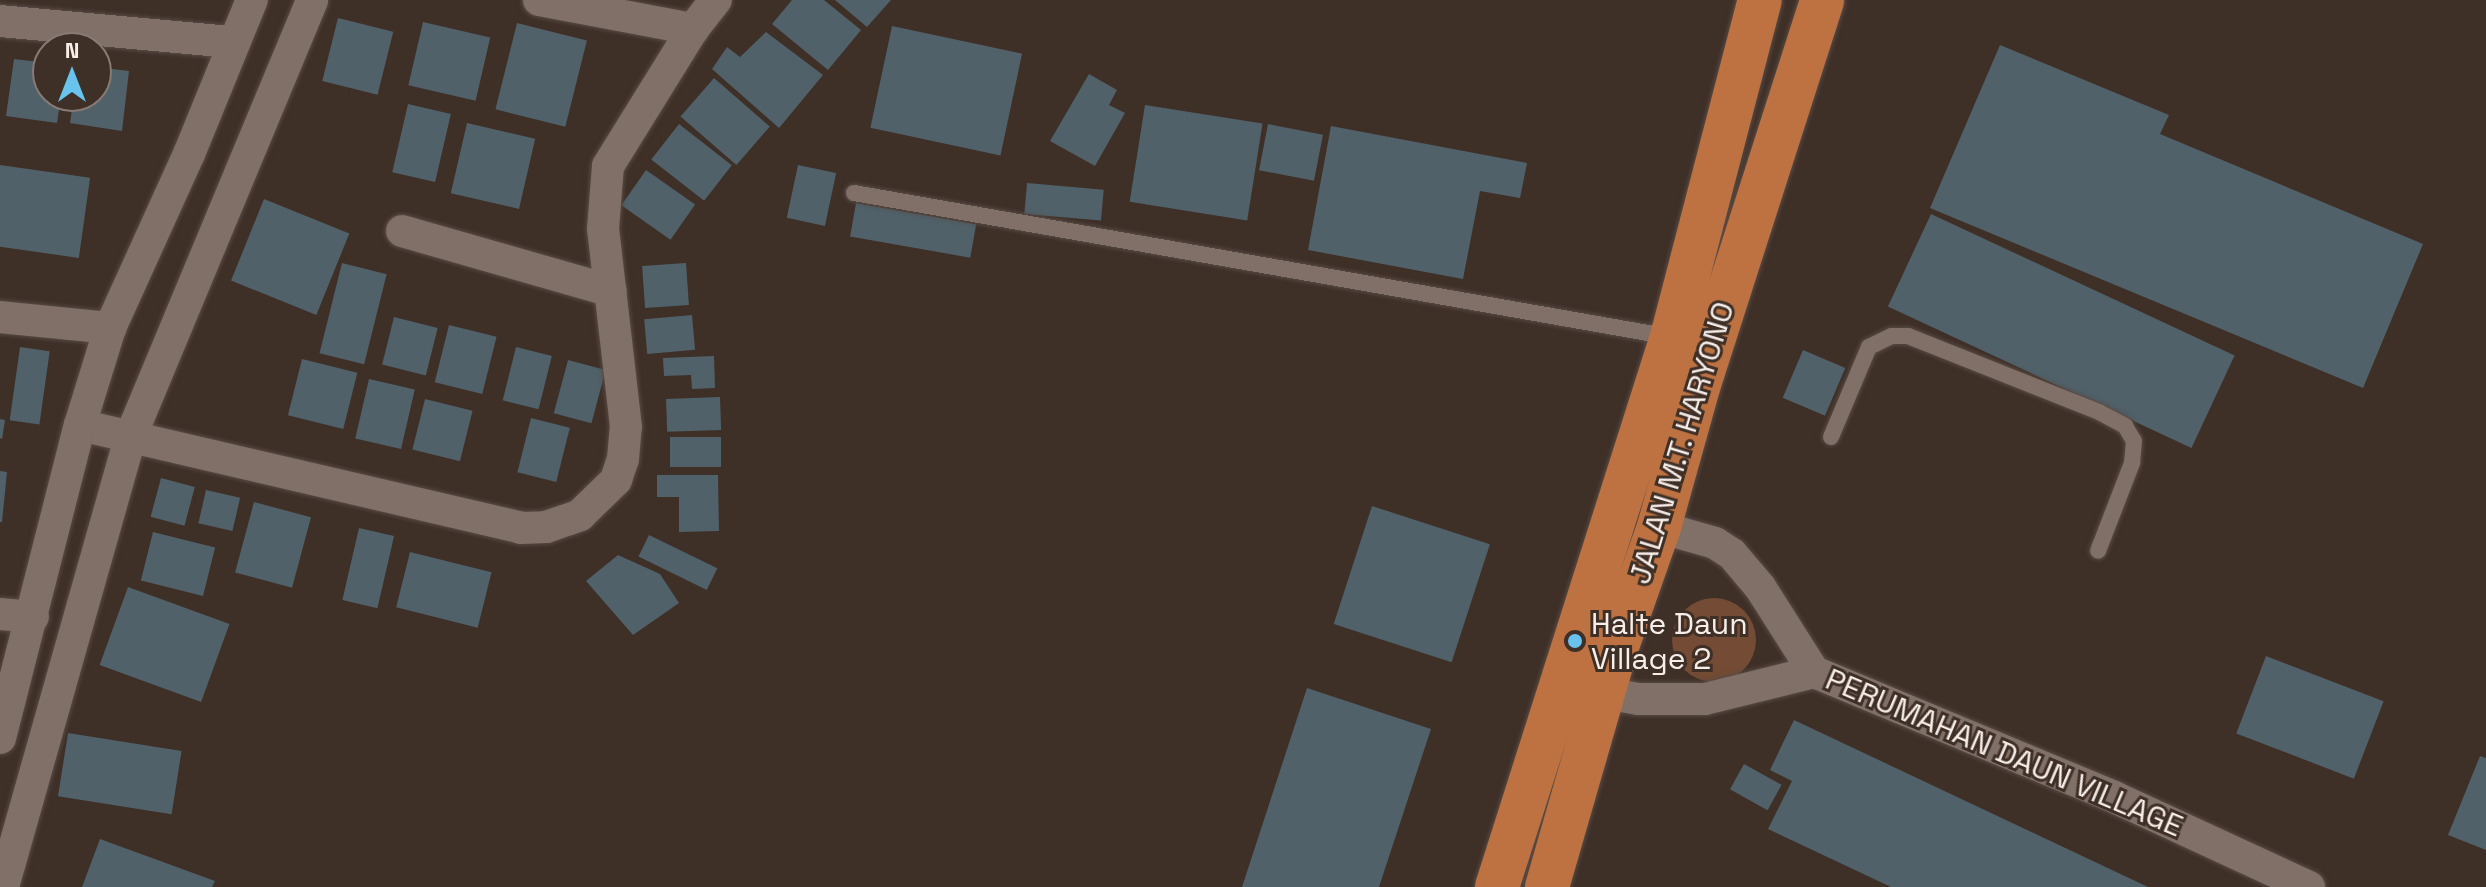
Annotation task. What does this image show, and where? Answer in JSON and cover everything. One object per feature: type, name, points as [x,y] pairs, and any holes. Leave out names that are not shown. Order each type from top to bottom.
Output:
[{"type":"main road","name":"JALAN M.T. HARYONO","points":[[1547,887],[1604,693],[1659,527],[1699,384],[1822,0]]},
{"type":"main road","name":"JALAN M.T. HARYONO","points":[[1497,887],[1672,337],[1755,2]]},
{"type":"main road","points":[[1617,514],[1659,527]]},
{"type":"main road","points":[[1562,682],[1604,693]]},
{"type":"street","points":[[0,738],[80,425],[110,328],[189,154],[252,0]]},
{"type":"street","points":[[3,887],[130,438],[312,0]]},
{"type":"street","points":[[539,0],[693,29]]},
{"type":"street","points":[[80,425],[521,528],[565,522],[580,515],[616,480],[623,459],[626,427],[603,212],[608,166],[693,29],[716,0]]},
{"type":"street","points":[[0,21],[233,42]]},
{"type":"street","points":[[402,231],[611,291]]},
{"type":"street","points":[[0,317],[110,328]]},
{"type":"street","name":"PERUMAHAN DAUN VILLAGE","points":[[1659,527],[1715,543],[1732,554],[1760,587],[1814,672],[2114,797],[2309,887]]},
{"type":"street","points":[[0,614],[33,617]]},
{"type":"street","points":[[1604,693],[1638,699],[1705,699],[1814,672]]},
{"type":"lane","points":[[854,193],[1672,337]]},
{"type":"lane","points":[[1831,437],[1869,347],[1892,336],[1908,336],[2099,412],[2125,426],[2134,441],[2132,463],[2098,551]]},
{"type":"shaded area","points":[[1706,598],[1722,598],[1738,605],[1749,616],[1756,640],[1753,656],[1744,670],[1722,682],[1706,682],[1690,675],[1679,664],[1672,648],[1672,632],[1679,616],[1690,605]]},
{"type":"building","points":[[792,0],[824,0],[861,30],[828,70],[772,24]]},
{"type":"building","points":[[835,0],[891,0],[867,27]]},
{"type":"building","points":[[338,18],[393,32],[378,95],[322,81]]},
{"type":"building","points":[[423,22],[490,38],[476,101],[408,85]]},
{"type":"building","points":[[517,23],[587,40],[565,127],[495,109]]},
{"type":"building","points":[[892,26],[1022,54],[1000,155],[870,128]]},
{"type":"building","points":[[766,32],[823,75],[779,128],[712,69],[727,47],[740,57]]},
{"type":"building","points":[[2000,45],[2169,115],[2160,134],[2423,244],[2363,388],[1930,208]]},
{"type":"building","points":[[14,59],[32,61],[32,112],[59,112],[57,123],[6,116]]},
{"type":"building","points":[[112,69],[129,71],[122,131],[70,123],[72,112],[112,112]]},
{"type":"building","points":[[1089,74],[1117,90],[1109,105],[1125,113],[1095,166],[1050,141]]},
{"type":"building","points":[[714,78],[770,127],[736,165],[681,116]]},
{"type":"building","points":[[408,104],[451,114],[435,182],[392,172]]},
{"type":"building","points":[[1145,105],[1263,124],[1247,220],[1130,202]]},
{"type":"building","points":[[467,123],[535,139],[519,209],[451,193]]},
{"type":"building","points":[[679,124],[732,165],[704,201],[651,159]]},
{"type":"building","points":[[1268,124],[1323,135],[1314,181],[1259,170]]},
{"type":"building","points":[[1331,126],[1527,163],[1520,198],[1480,191],[1463,279],[1308,250]]},
{"type":"building","points":[[0,165],[90,178],[79,258],[0,247]]},
{"type":"building","points":[[798,165],[836,173],[825,226],[787,218]]},
{"type":"building","points":[[646,170],[695,204],[670,240],[621,205]]},
{"type":"building","points":[[1027,183],[1104,190],[1101,221],[1024,214]]},
{"type":"building","points":[[264,199],[349,233],[316,315],[231,281]]},
{"type":"building","points":[[856,203],[976,224],[970,258],[850,236]]},
{"type":"building","points":[[1931,214],[2235,356],[2192,448],[1888,306]]},
{"type":"building","points":[[342,263],[387,274],[364,364],[320,353]]},
{"type":"building","points":[[686,263],[689,305],[645,308],[642,266]]},
{"type":"building","points":[[692,315],[695,350],[647,354],[644,319]]},
{"type":"building","points":[[394,317],[438,328],[426,375],[382,365]]},
{"type":"building","points":[[449,325],[497,337],[482,394],[435,382]]},
{"type":"building","points":[[20,347],[50,351],[39,424],[10,420]]},
{"type":"building","points":[[516,347],[552,356],[539,409],[503,400]]},
{"type":"building","points":[[1803,350],[1845,368],[1825,416],[1783,398]]},
{"type":"building","points":[[714,356],[715,388],[692,389],[691,375],[664,376],[663,358]]},
{"type":"building","points":[[302,359],[357,373],[343,429],[288,415]]},
{"type":"building","points":[[568,360],[606,370],[591,423],[554,413]]},
{"type":"building","points":[[369,379],[415,390],[401,449],[355,438]]},
{"type":"building","points":[[720,397],[721,430],[667,432],[666,399]]},
{"type":"building","points":[[425,399],[473,411],[460,461],[412,449]]},
{"type":"building","points":[[531,418],[570,428],[556,482],[517,472]]},
{"type":"building","points":[[0,419],[5,420],[2,439],[0,438]]},
{"type":"building","points":[[670,437],[721,437],[721,467],[670,467]]},
{"type":"building","points":[[0,471],[7,472],[2,522],[0,522]]},
{"type":"building","points":[[657,475],[718,475],[719,531],[679,532],[679,497],[657,497]]},
{"type":"building","points":[[161,478],[195,487],[184,526],[151,517]]},
{"type":"building","points":[[206,490],[240,498],[232,531],[198,523]]},
{"type":"building","points":[[254,502],[311,517],[292,588],[235,573]]},
{"type":"building","points":[[1372,506],[1490,544],[1452,662],[1334,624]]},
{"type":"building","points":[[359,528],[394,536],[377,608],[342,600]]},
{"type":"building","points":[[153,532],[215,547],[203,596],[141,581]]},
{"type":"building","points":[[649,535],[717,568],[707,590],[638,557]]},
{"type":"building","points":[[410,552],[492,572],[478,628],[396,607]]},
{"type":"building","points":[[618,555],[660,574],[679,603],[633,635],[586,581]]},
{"type":"building","points":[[128,587],[229,624],[201,702],[100,665]]},
{"type":"building","points":[[2266,656],[2384,701],[2354,779],[2236,733]]},
{"type":"building","points":[[1307,688],[1431,729],[1379,887],[1242,887]]},
{"type":"building","points":[[1794,720],[2148,887],[1891,887],[1768,829],[1792,781],[1770,770]]},
{"type":"building","points":[[68,733],[182,751],[172,814],[58,796]]},
{"type":"building","points":[[2480,756],[2486,758],[2486,850],[2448,835]]},
{"type":"building","points":[[1744,764],[1782,785],[1768,810],[1730,789]]},
{"type":"building","points":[[100,839],[215,881],[212,887],[82,887]]},
{"type":"place","name":"Halte Daun Village 2","points":[[1575,641]]}]
